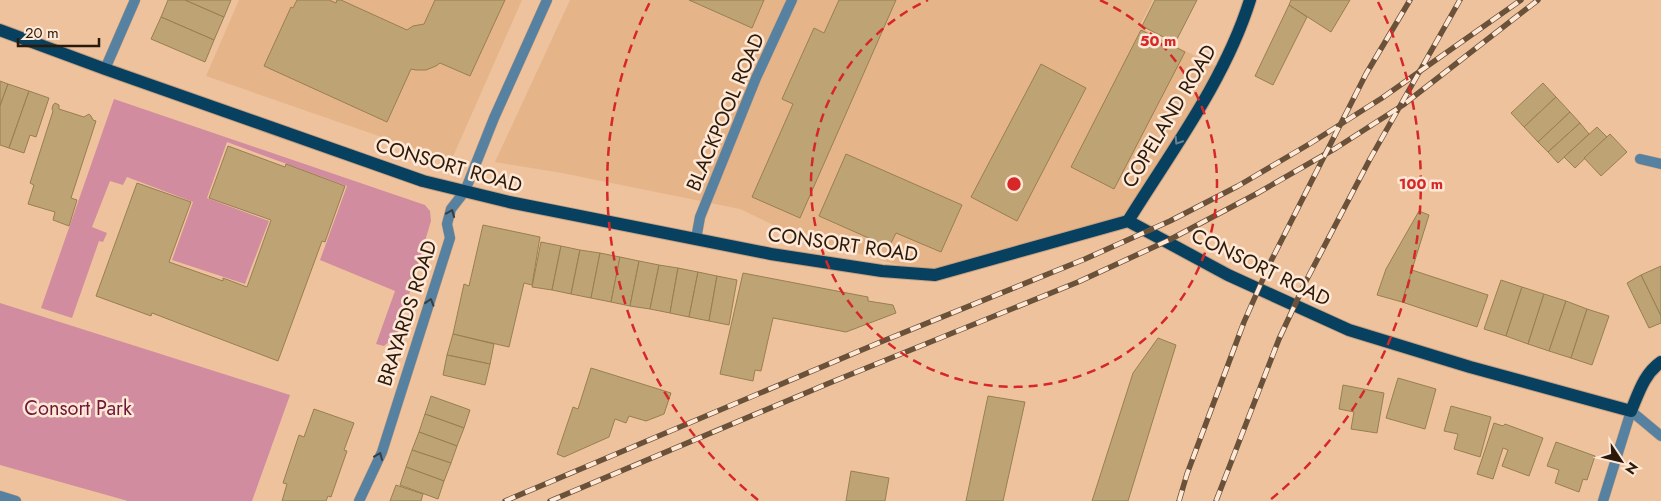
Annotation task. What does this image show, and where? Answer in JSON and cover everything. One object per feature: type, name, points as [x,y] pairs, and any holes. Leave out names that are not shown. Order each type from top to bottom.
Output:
[{"type":"main road","name":"COPELAND ROAD","points":[[1128,220],[1204,100],[1243,22],[1250,0]]},
{"type":"main road","name":"CONSORT ROAD","points":[[0,30],[105,70],[423,181],[509,202],[838,266],[913,274],[935,274],[1128,220],[1228,275],[1349,330],[1470,368],[1631,411]]},
{"type":"main road","points":[[1631,411],[1648,373],[1661,362]]},
{"type":"street","points":[[105,70],[135,0]]},
{"type":"street","name":"BRAYARDS ROAD","points":[[360,501],[382,452],[450,238],[446,224],[450,209],[465,191],[494,118],[547,0]]},
{"type":"street","name":"BLACKPOOL ROAD","points":[[696,239],[700,217],[756,78],[792,0]]},
{"type":"street","points":[[1640,159],[1661,164]]},
{"type":"street","points":[[1602,501],[1631,411]]},
{"type":"street","name":"CONSORT ROAD","points":[[1631,411],[1661,436]]},
{"type":"street","points":[[0,496],[16,501]]},
{"type":"shaded area","points":[[239,0],[522,0],[451,161],[206,76]]},
{"type":"shaded area","points":[[570,0],[1153,0],[1139,27],[1221,69],[1128,221],[935,275],[801,238],[740,209],[562,173],[495,162]]},
{"type":"green space","points":[[114,99],[425,205],[430,211],[431,221],[397,335],[384,346],[376,344],[395,291],[320,260],[347,186],[227,142],[207,198],[269,221],[245,284],[172,260],[193,202],[127,177],[123,185],[110,181],[92,227],[107,233],[103,242],[99,241],[72,318],[41,308]]},
{"type":"green space","name":"Consort Park","points":[[0,303],[290,395],[252,501],[128,501],[0,465]]},
{"type":"building","points":[[168,0],[185,0],[224,17],[214,40],[161,17]]},
{"type":"building","points":[[185,0],[231,0],[224,17]]},
{"type":"building","points":[[297,0],[329,0],[336,3],[337,0],[341,0],[407,30],[413,26],[424,24],[435,0],[505,0],[470,76],[440,63],[426,70],[411,69],[387,122],[264,66],[291,7],[293,8]]},
{"type":"building","points":[[689,0],[764,0],[752,28]]},
{"type":"building","points":[[839,0],[896,0],[800,218],[752,197],[793,104],[782,99],[814,28],[824,33]]},
{"type":"building","points":[[1155,0],[1197,0],[1175,43],[1142,26]]},
{"type":"building","points":[[1291,0],[1350,0],[1331,32],[1289,5]]},
{"type":"building","points":[[1289,5],[1307,17],[1273,85],[1255,76]]},
{"type":"building","points":[[161,17],[214,40],[205,62],[151,39]]},
{"type":"building","points":[[1141,30],[1185,52],[1114,189],[1071,167]]},
{"type":"building","points":[[1041,64],[1086,88],[1017,221],[971,197]]},
{"type":"building","points":[[0,81],[8,84],[0,106]]},
{"type":"building","points":[[1543,83],[1556,97],[1524,127],[1511,113]]},
{"type":"building","points":[[8,84],[29,91],[9,148],[0,145],[0,106]]},
{"type":"building","points":[[29,91],[49,98],[36,137],[30,135],[24,153],[9,148]]},
{"type":"building","points":[[1556,97],[1570,112],[1538,142],[1524,127]]},
{"type":"building","points":[[55,103],[59,105],[59,109],[84,117],[89,114],[96,121],[71,198],[77,200],[69,226],[53,220],[55,212],[28,204],[34,185],[30,183]]},
{"type":"building","points":[[1570,112],[1580,123],[1548,152],[1538,142]]},
{"type":"building","points":[[1580,123],[1589,134],[1558,163],[1548,152]]},
{"type":"building","points":[[1597,127],[1607,137],[1575,168],[1564,157]]},
{"type":"building","points":[[1610,134],[1627,152],[1601,176],[1584,158]]},
{"type":"building","points":[[228,146],[285,167],[286,164],[345,186],[325,242],[322,241],[278,361],[152,313],[151,316],[96,296],[137,183],[191,202],[169,262],[223,281],[223,278],[247,287],[271,220],[209,198]]},
{"type":"building","points":[[846,154],[962,205],[941,252],[896,233],[889,247],[819,216]]},
{"type":"building","points":[[1419,211],[1429,215],[1402,302],[1377,295],[1386,269]]},
{"type":"building","points":[[483,225],[540,237],[532,285],[524,283],[509,347],[453,334],[464,284],[469,286]]},
{"type":"building","points":[[541,242],[561,246],[552,290],[532,287]]},
{"type":"building","points":[[561,246],[580,250],[571,294],[552,290]]},
{"type":"building","points":[[580,250],[600,253],[591,298],[571,294]]},
{"type":"building","points":[[600,253],[620,257],[611,302],[591,298]]},
{"type":"building","points":[[620,257],[639,261],[630,306],[611,302]]},
{"type":"building","points":[[639,261],[659,265],[650,309],[630,306]]},
{"type":"building","points":[[659,265],[678,268],[670,313],[650,309]]},
{"type":"building","points":[[1661,266],[1661,316],[1641,275]]},
{"type":"building","points":[[678,268],[698,272],[689,317],[670,313]]},
{"type":"building","points":[[1412,270],[1488,295],[1477,327],[1402,302]]},
{"type":"building","points":[[698,272],[717,276],[709,321],[689,317]]},
{"type":"building","points":[[743,273],[868,297],[868,301],[893,305],[896,313],[846,332],[773,318],[761,371],[755,370],[753,381],[720,374]]},
{"type":"building","points":[[1641,275],[1661,316],[1661,323],[1649,328],[1627,283]]},
{"type":"building","points":[[717,276],[737,280],[729,325],[709,321]]},
{"type":"building","points":[[1501,280],[1522,287],[1506,336],[1484,329]]},
{"type":"building","points":[[1522,287],[1544,294],[1528,344],[1506,336]]},
{"type":"building","points":[[1544,294],[1566,301],[1549,351],[1528,344]]},
{"type":"building","points":[[1566,301],[1587,309],[1571,358],[1549,351]]},
{"type":"building","points":[[1587,309],[1609,316],[1592,365],[1571,358]]},
{"type":"building","points":[[453,334],[494,344],[490,364],[447,355]]},
{"type":"building","points":[[1158,338],[1176,345],[1128,501],[1092,501],[1133,373]]},
{"type":"building","points":[[447,355],[490,364],[485,385],[443,375]]},
{"type":"building","points":[[591,368],[671,393],[664,414],[646,421],[629,416],[626,423],[615,419],[609,437],[564,457],[557,454],[573,407],[578,409]]},
{"type":"building","points":[[1398,378],[1436,389],[1425,429],[1386,418]]},
{"type":"building","points":[[1343,385],[1384,393],[1377,433],[1351,429],[1354,412],[1339,409]]},
{"type":"building","points":[[431,396],[470,410],[464,428],[425,414]]},
{"type":"building","points":[[988,396],[1025,402],[1003,501],[966,501]]},
{"type":"building","points":[[1451,406],[1491,417],[1480,457],[1454,449],[1458,434],[1444,431]]},
{"type":"building","points":[[314,409],[354,423],[344,450],[347,451],[331,497],[328,496],[326,501],[282,501],[287,484],[283,483],[299,435],[304,437]]},
{"type":"building","points":[[425,414],[464,428],[457,446],[419,432]]},
{"type":"building","points":[[1494,423],[1503,426],[1505,424],[1543,438],[1529,476],[1502,466],[1508,450],[1503,448],[1493,479],[1477,474]]},
{"type":"building","points":[[419,432],[457,446],[451,463],[412,450]]},
{"type":"building","points":[[1556,442],[1595,456],[1587,480],[1583,479],[1579,492],[1555,483],[1559,470],[1547,466]]},
{"type":"building","points":[[412,450],[451,463],[444,481],[406,467]]},
{"type":"building","points":[[406,467],[444,481],[438,499],[400,485]]},
{"type":"building","points":[[851,471],[889,478],[885,501],[846,501]]},
{"type":"building","points":[[396,485],[423,494],[421,501],[390,501]]},
{"type":"railway","points":[[1179,501],[1187,474],[1244,322],[1270,263],[1366,74],[1410,0]]},
{"type":"railway","points":[[1216,501],[1279,339],[1306,281],[1370,159],[1460,0]]},
{"type":"railway","points":[[505,501],[883,341],[1085,259],[1170,221],[1238,186],[1311,143],[1382,98],[1521,0]]},
{"type":"railway","points":[[550,501],[827,384],[1078,282],[1169,240],[1256,194],[1336,148],[1403,105],[1538,0]]}]
